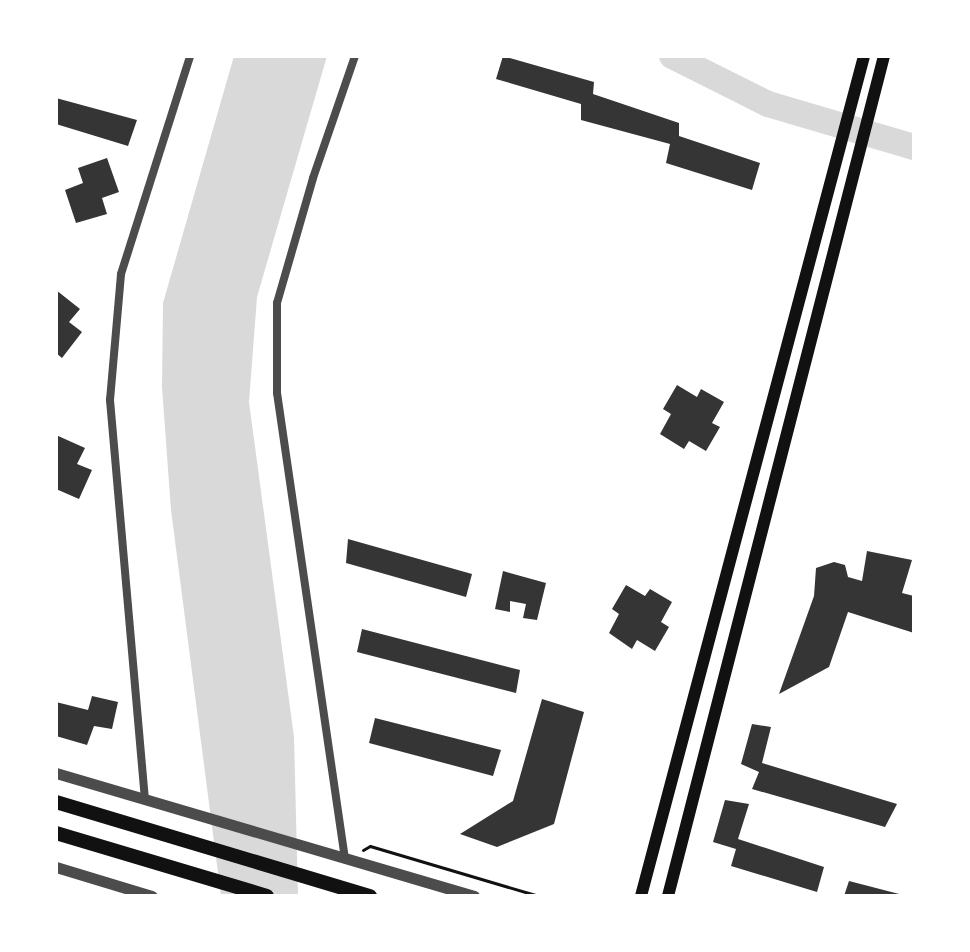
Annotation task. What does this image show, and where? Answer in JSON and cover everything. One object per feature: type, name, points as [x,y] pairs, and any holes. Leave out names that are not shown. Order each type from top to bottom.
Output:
[{"type":"highway","points":[[56,802],[370,896]]},
{"type":"highway","points":[[56,833],[267,896]]},
{"type":"main road","points":[[641,896],[864,56]]},
{"type":"main road","points":[[668,896],[884,56]]},
{"type":"street","points":[[145,800],[110,400],[121,274],[190,56]]},
{"type":"street","points":[[345,859],[277,393],[277,303],[313,178],[355,56]]},
{"type":"street","points":[[56,773],[474,896]]},
{"type":"street","points":[[56,867],[150,896]]},
{"type":"path","points":[[345,859],[370,846],[539,896]]},
{"type":"shaded area","points":[[234,56],[327,56],[257,297],[249,402],[294,737],[298,896],[221,896],[171,510],[162,387],[163,303]]},
{"type":"building","points":[[503,56],[594,82],[593,94],[679,123],[679,136],[760,163],[752,190],[666,163],[670,144],[581,120],[581,104],[496,79]]},
{"type":"building","points":[[56,98],[137,120],[128,146],[56,124]]},
{"type":"building","points":[[107,158],[119,192],[102,198],[107,214],[76,223],[65,190],[83,183],[78,168]]},
{"type":"building","points":[[56,290],[80,309],[69,322],[82,332],[62,358],[56,353]]},
{"type":"building","points":[[677,385],[697,397],[701,389],[724,402],[712,423],[720,427],[706,451],[689,441],[684,449],[660,434],[671,414],[663,409]]},
{"type":"building","points":[[56,435],[85,448],[77,464],[92,470],[79,499],[56,489]]},
{"type":"building","points":[[348,539],[472,574],[466,597],[346,563]]},
{"type":"building","points":[[867,551],[912,560],[902,593],[914,596],[914,633],[848,612],[829,667],[779,694],[814,596],[816,568],[834,562],[845,565],[848,577],[862,581]]},
{"type":"building","points":[[503,571],[546,583],[537,620],[523,618],[526,604],[510,601],[510,612],[495,609]]},
{"type":"building","points":[[626,585],[645,596],[650,589],[672,602],[661,622],[669,627],[655,651],[637,640],[632,649],[609,633],[619,614],[612,609]]},
{"type":"building","points":[[362,629],[520,670],[516,693],[357,652]]},
{"type":"building","points":[[92,696],[118,702],[112,729],[94,726],[87,745],[56,736],[56,702],[88,710]]},
{"type":"building","points":[[542,699],[584,712],[554,824],[497,847],[460,834],[513,801]]},
{"type":"building","points":[[375,718],[501,750],[493,776],[369,743]]},
{"type":"building","points":[[752,724],[771,727],[762,763],[897,804],[885,827],[752,789],[759,772],[741,764]]},
{"type":"building","points":[[725,800],[749,804],[738,839],[824,867],[817,892],[731,866],[736,849],[713,842]]},
{"type":"building","points":[[849,881],[903,895],[844,896]]},
{"type":"waterway","points":[[672,56],[768,104],[914,147]]}]
